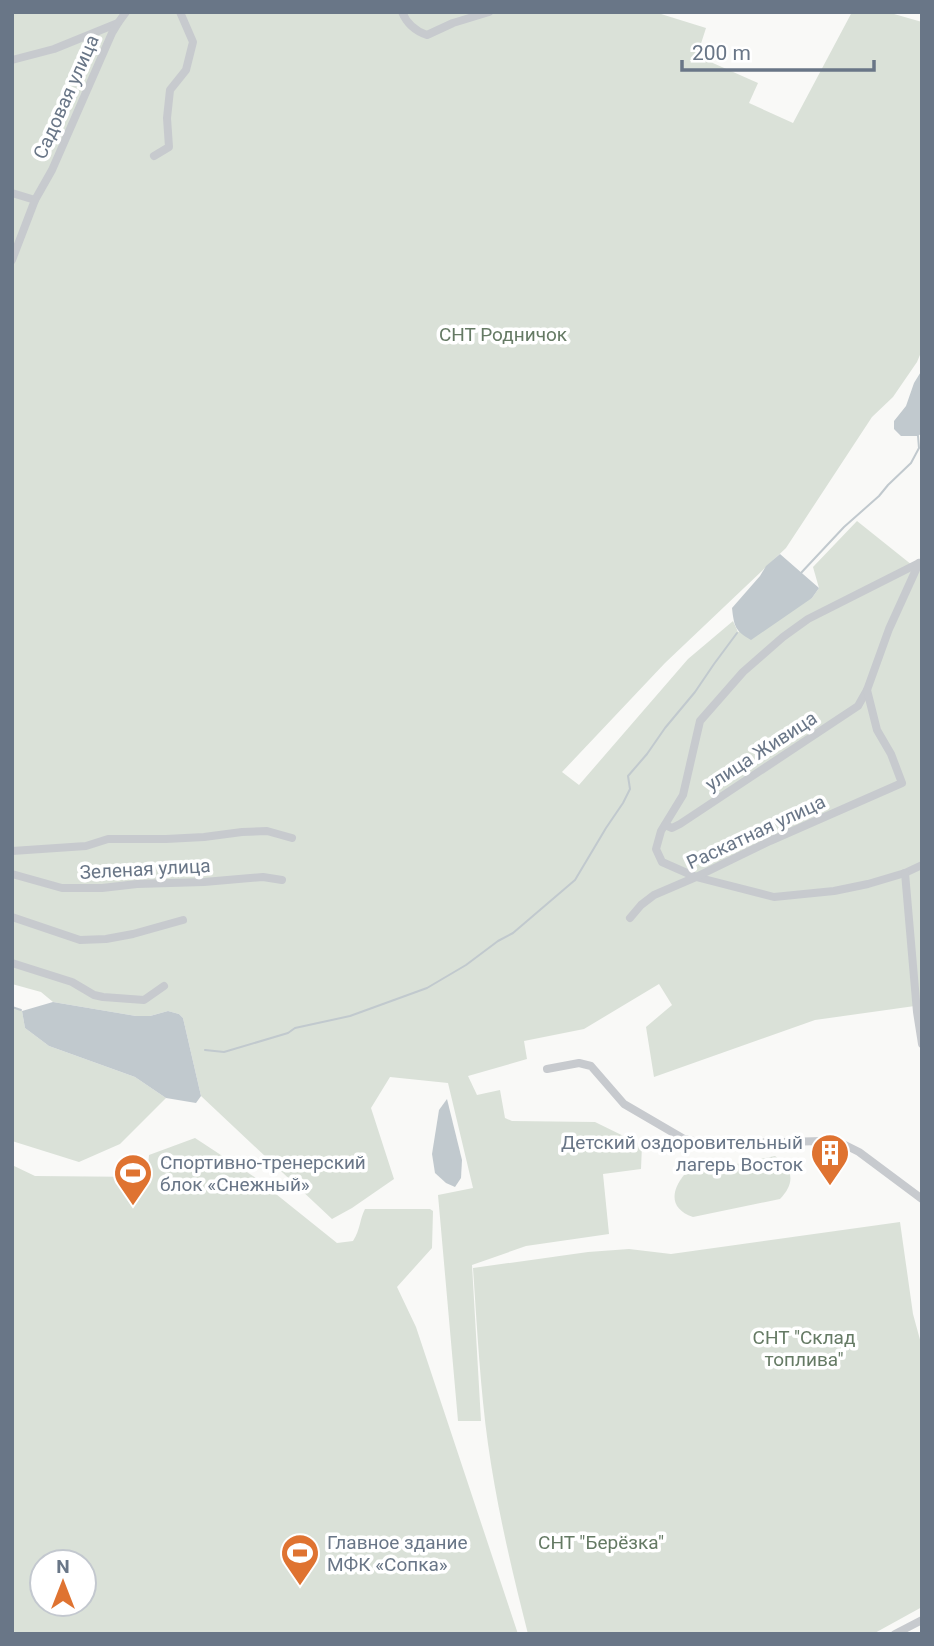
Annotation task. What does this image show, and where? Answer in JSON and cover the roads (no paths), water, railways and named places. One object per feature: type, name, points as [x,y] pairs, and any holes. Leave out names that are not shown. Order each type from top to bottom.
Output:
[{"type":"street","name":"Садовая улица","points":[[12,260],[35,200],[52,170],[112,33],[126,12]]},
{"type":"street","points":[[154,156],[169,147],[167,118],[170,90],[186,70],[193,43],[180,12]]},
{"type":"street","points":[[402,12],[409,25],[428,35],[453,23],[489,12]]},
{"type":"street","name":"Садовая улица","points":[[12,60],[54,49],[118,23]]},
{"type":"street","points":[[12,193],[35,200]]},
{"type":"street","points":[[867,690],[889,629],[920,562]]},
{"type":"street","points":[[920,562],[807,619],[743,672],[700,721],[683,795],[661,831],[656,849],[662,862],[696,877],[774,897],[834,891],[868,884],[905,873],[922,864]]},
{"type":"street","name":"Раскатная улица","points":[[630,918],[654,895],[902,783],[891,754],[877,730],[867,690]]},
{"type":"street","name":"улица Живица","points":[[665,825],[672,828],[680,824],[858,706],[867,690]]},
{"type":"street","points":[[12,851],[86,846],[108,839],[166,839],[242,832],[267,831],[292,838]]},
{"type":"street","points":[[905,873],[922,1044]]},
{"type":"street","name":"Зеленая улица","points":[[12,874],[62,888],[102,888],[263,877],[282,880]]},
{"type":"street","points":[[12,917],[80,940],[133,934],[183,920]]},
{"type":"street","points":[[12,964],[72,982],[94,995],[103,997],[144,1000],[164,986]]},
{"type":"street","points":[[547,1069],[579,1063],[591,1066],[624,1104],[684,1139],[708,1144],[823,1141],[841,1143],[859,1152],[922,1199]]},
{"type":"street","points":[[895,1634],[922,1620]]},
{"type":"waterway","points":[[800,574],[844,527],[911,463],[919,448],[918,436]]},
{"type":"waterway","points":[[205,1050],[224,1052],[288,1033],[295,1028],[350,1016],[427,988],[513,933],[575,880],[623,803],[630,789],[628,776],[695,692],[737,633]]},
{"type":"waterway","points":[[12,1007],[21,1010]]},
{"type":"place","name":"Детский оздоровительный лагерь Восток","points":[[830,1187]]},
{"type":"place","name":"Спортивно-тренерский блок «Снежный»","points":[[133,1207]]},
{"type":"place","name":"Главное здание МФК «Сопка»","points":[[300,1587]]},
{"type":"park label","name":"СНТ Родничок","points":[[503,334]]},
{"type":"park label","name":"СНТ \"Склад топлива\"","points":[[804,1348]]},
{"type":"park label","name":"СНТ \"Берёзка\"","points":[[601,1542]]}]
